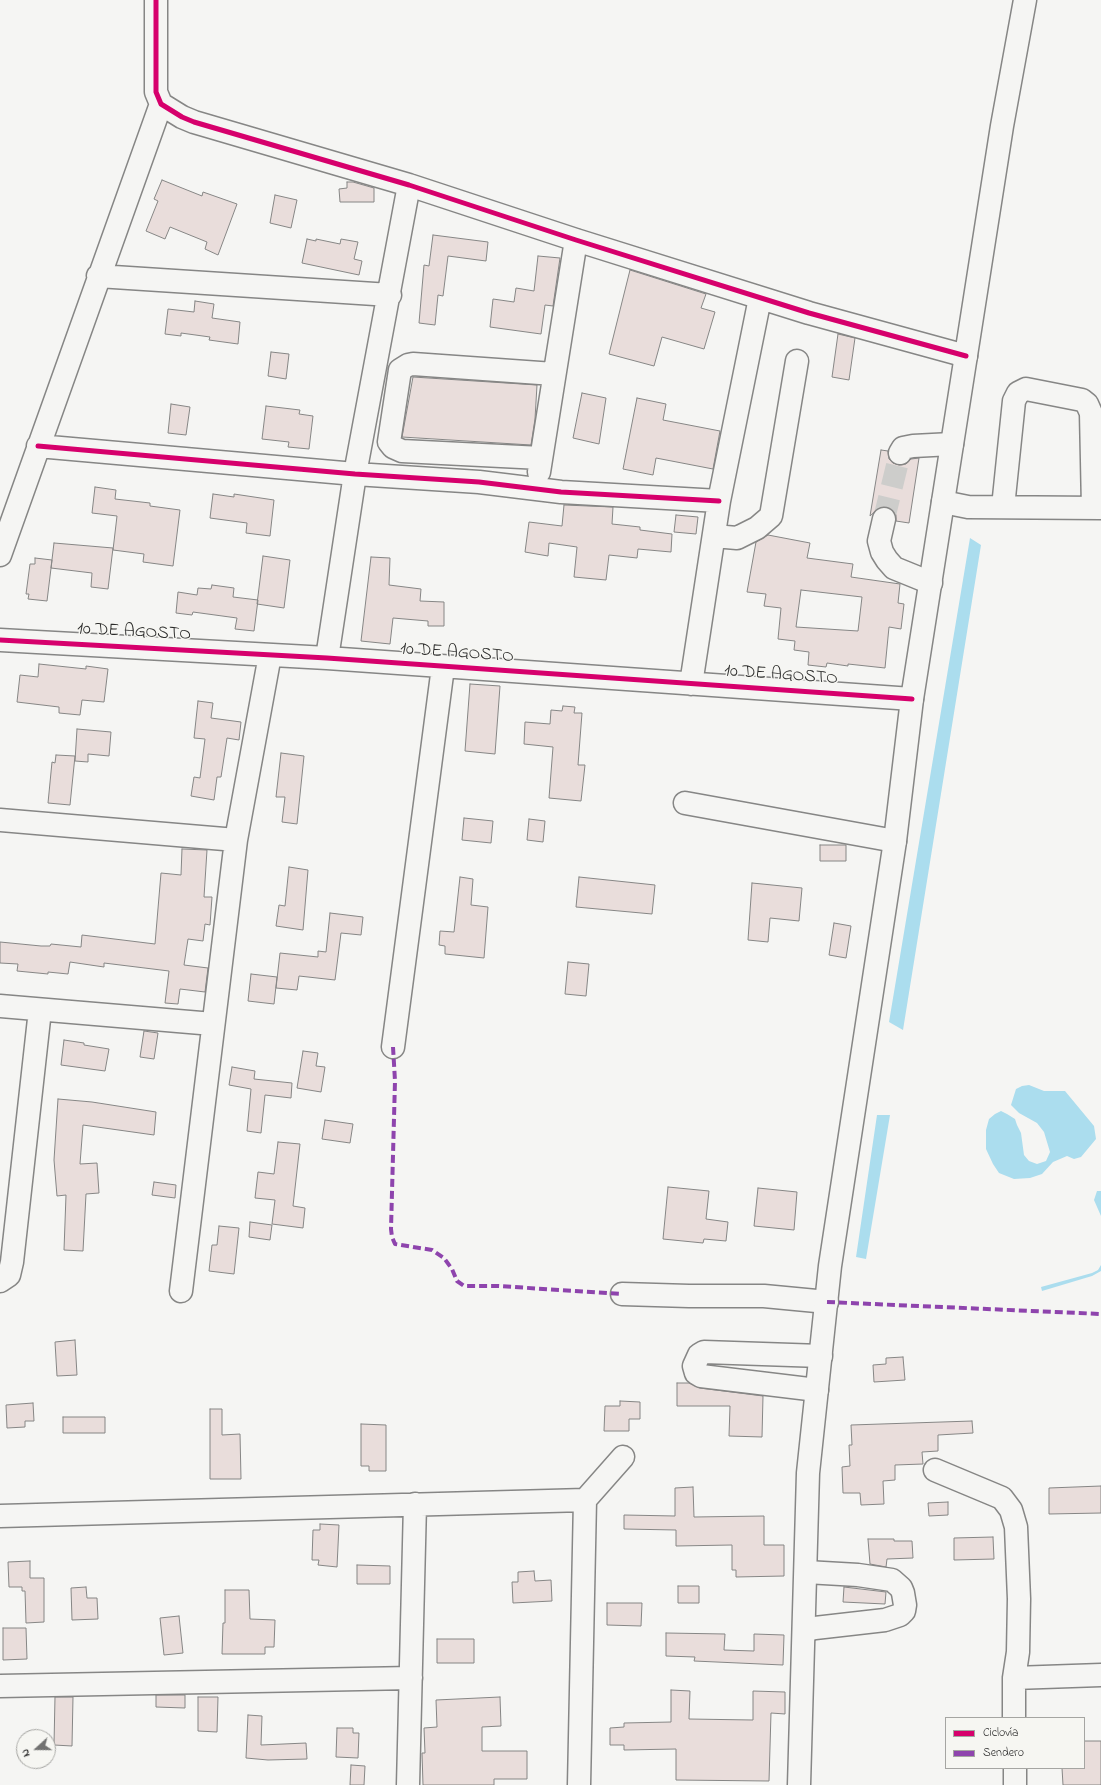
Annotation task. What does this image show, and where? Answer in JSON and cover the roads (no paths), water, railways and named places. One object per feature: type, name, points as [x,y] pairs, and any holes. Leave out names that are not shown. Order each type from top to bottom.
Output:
[{"type":"main road","points":[[156,0],[156,92],[161,104],[170,111],[194,122],[409,185],[576,240],[809,313],[966,356]]},
{"type":"main road","points":[[799,1785],[808,1472],[830,1266],[895,841],[912,700],[1002,126],[1025,0]]},
{"type":"main road","points":[[0,555],[98,276],[161,104]]},
{"type":"main road","points":[[327,658],[355,474],[390,295],[409,185]]},
{"type":"main road","points":[[536,490],[576,240]]},
{"type":"main road","points":[[98,276],[390,295]]},
{"type":"main road","points":[[691,684],[719,501],[760,298]]},
{"type":"main road","points":[[714,536],[737,538],[757,528],[771,516],[797,361]]},
{"type":"main road","points":[[541,458],[402,451],[393,447],[390,442],[400,370],[413,364],[554,374]]},
{"type":"main road","points":[[943,502],[968,507],[1097,508],[1091,413],[1087,404],[1082,400],[1026,389],[1018,393],[1014,401],[1003,507]]},
{"type":"main road","points":[[900,453],[903,448],[913,446],[952,444]]},
{"type":"main road","points":[[38,446],[355,474],[479,482],[536,490],[719,501]]},
{"type":"main road","points":[[884,518],[879,541],[882,552],[887,560],[894,568],[931,583]]},
{"type":"main road","name":"10 DE AGOSTO","points":[[0,640],[327,658],[912,700]]},
{"type":"main road","points":[[181,1291],[236,840],[270,655]]},
{"type":"main road","points":[[393,1047],[443,667]]},
{"type":"main road","points":[[685,803],[895,841]]},
{"type":"main road","points":[[0,820],[236,840]]},
{"type":"main road","points":[[0,1006],[213,1024]]},
{"type":"main road","points":[[0,1281],[9,1275],[12,1262],[40,1010]]},
{"type":"main road","points":[[622,1294],[764,1296],[827,1302]]},
{"type":"main road","points":[[817,1390],[701,1376],[696,1373],[694,1366],[699,1355],[704,1352],[821,1356]]},
{"type":"main road","points":[[579,1785],[585,1500],[623,1457]]},
{"type":"main road","points":[[935,1470],[1002,1498],[1011,1510],[1016,1527],[1019,1599],[1018,1652],[1014,1678],[1014,1717]]},
{"type":"main road","points":[[0,1516],[585,1500]]},
{"type":"main road","points":[[408,1785],[415,1504]]},
{"type":"main road","points":[[804,1631],[814,1628],[885,1620],[900,1615],[904,1611],[905,1606],[903,1593],[892,1580],[858,1574],[806,1572]]},
{"type":"main road","points":[[1014,1678],[1101,1675]]},
{"type":"main road","points":[[0,1686],[411,1678]]},
{"type":"main road","points":[[1015,1769],[1016,1785]]},
{"type":"water","points":[[970,538],[981,545],[903,1030],[889,1022]]},
{"type":"water","points":[[1029,1085],[1044,1091],[1065,1091],[1094,1126],[1096,1139],[1081,1157],[1074,1159],[1067,1156],[1053,1162],[1042,1174],[1030,1178],[1014,1179],[999,1173],[993,1164],[986,1149],[986,1130],[989,1119],[995,1114],[1001,1111],[1007,1114],[1015,1119],[1021,1133],[1024,1155],[1029,1161],[1037,1164],[1046,1161],[1050,1152],[1044,1132],[1037,1123],[1019,1113],[1011,1105],[1016,1089]]},
{"type":"water","points":[[877,1115],[890,1115],[866,1259],[856,1257]]},
{"type":"water","points":[[1097,1191],[1101,1191],[1101,1216],[1094,1200]]},
{"type":"water","points":[[1101,1265],[1101,1271],[1092,1276],[1042,1291],[1041,1287],[1092,1273],[1098,1270]]},
{"type":"tunnel","points":[[884,519],[900,453]]}]
